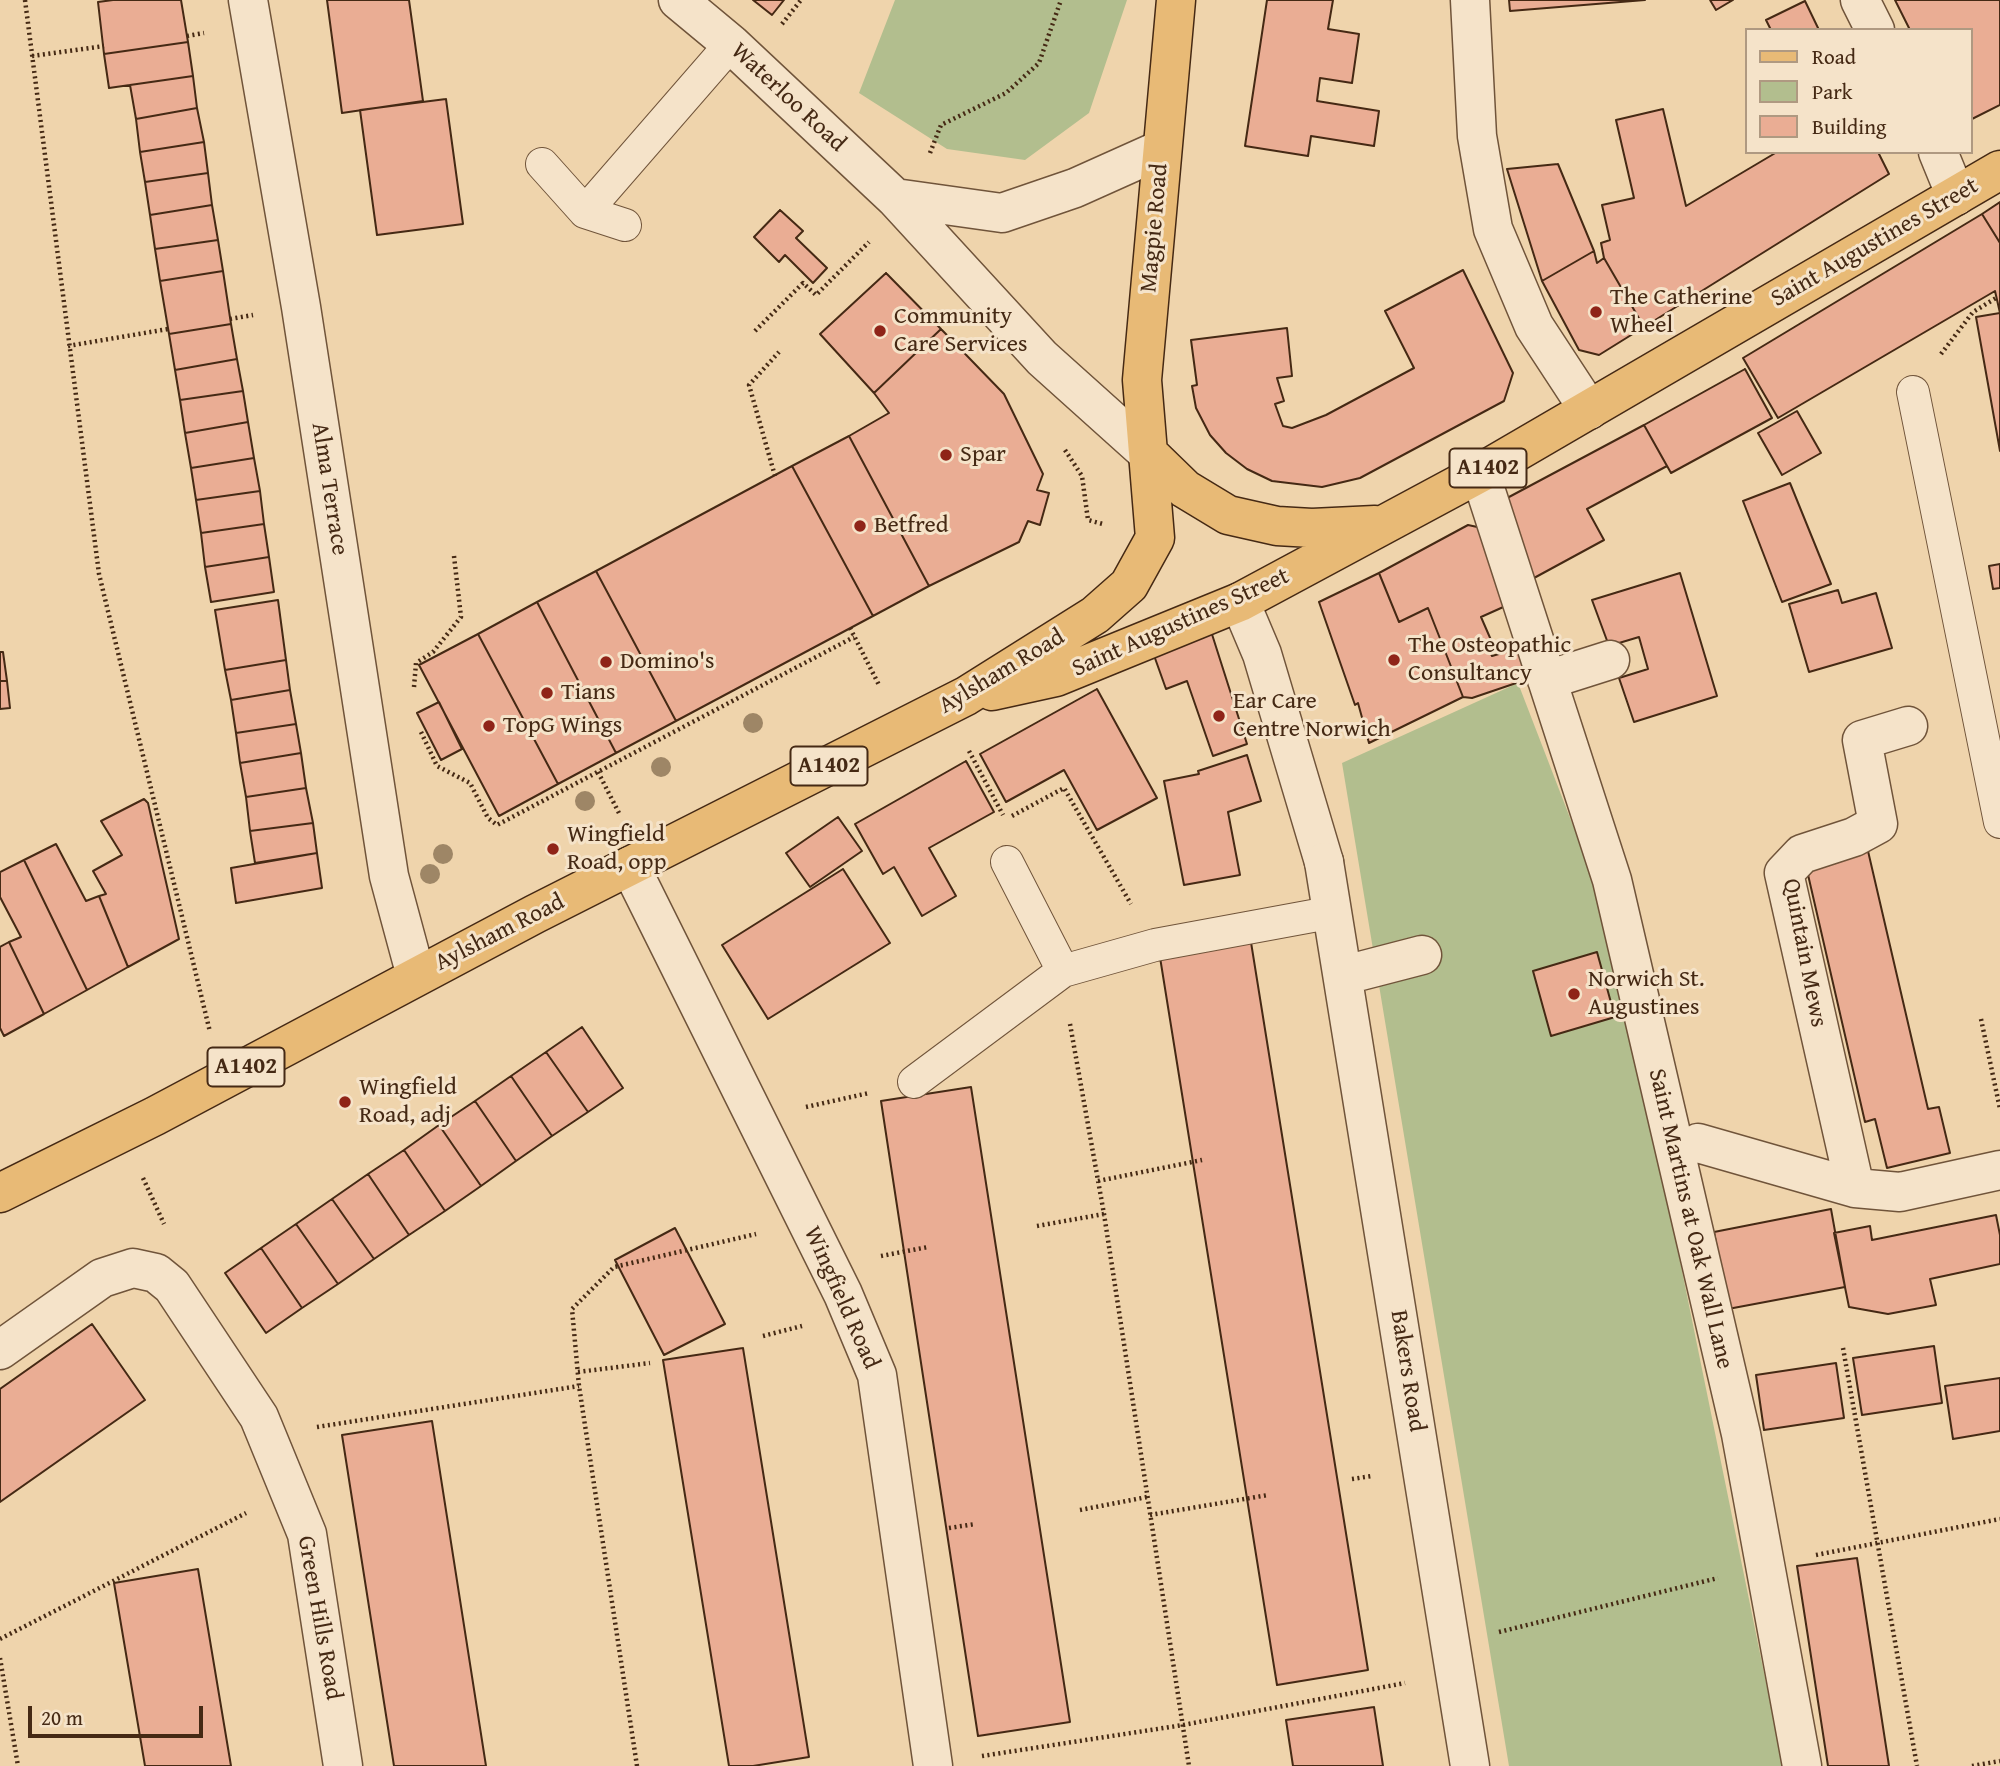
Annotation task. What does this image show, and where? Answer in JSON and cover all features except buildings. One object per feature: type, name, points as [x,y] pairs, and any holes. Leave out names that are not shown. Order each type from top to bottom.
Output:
[{"type":"main road","name":"Magpie Road","points":[[1150,456],[1142,380],[1176,0]]},
{"type":"main road","name":"Saint Augustines Street","points":[[956,701],[1056,677],[1240,602],[1480,473],[2000,170]]},
{"type":"main road","name":"Saint Augustines Street","points":[[1150,456],[1185,489],[1227,515],[1277,526],[1312,528],[1386,524]]},
{"type":"main road","points":[[1150,456],[1155,538]]},
{"type":"main road","name":"Aylsham Road","points":[[0,1193],[222,1080],[416,976],[956,701],[1095,615],[1129,585],[1155,538]]},
{"type":"street","name":"Alma Terrace","points":[[248,0],[301,307],[389,876],[416,976]]},
{"type":"street","name":"Waterloo Road","points":[[678,0],[731,44],[900,203],[1042,358],[1150,456]]},
{"type":"street","points":[[1470,0],[1477,136],[1493,229],[1534,326],[1589,410]]},
{"type":"street","points":[[1860,0],[1874,28]]},
{"type":"street","points":[[900,203],[1002,212],[1075,188],[1162,149]]},
{"type":"street","points":[[1939,154],[1956,196]]},
{"type":"street","name":"Saint Martins at Oak Wall Lane","points":[[1480,473],[1612,880],[1741,1434],[1802,1766]]},
{"type":"street","name":"Bakers Road","points":[[1240,602],[1262,654],[1324,862],[1334,912],[1470,1766]]},
{"type":"street","points":[[1547,680],[1609,660]]},
{"type":"street","name":"Quintain Mews","points":[[1855,1188],[1784,873],[1802,853],[1854,837],[1878,824],[1862,740],[1909,726]]},
{"type":"street","name":"Wingfield Road","points":[[630,866],[843,1294],[877,1375],[933,1766]]},
{"type":"street","points":[[1345,975],[1422,955]]},
{"type":"street","points":[[1698,1143],[1855,1188],[1900,1192],[2000,1170]]},
{"type":"street","points":[[0,1350],[102,1278],[133,1268],[156,1273]]},
{"type":"street","name":"Green Hills Road","points":[[156,1273],[172,1286],[259,1417],[307,1534],[343,1766]]},
{"type":"lane","points":[[585,212],[731,44]]},
{"type":"lane","points":[[542,164],[585,212],[625,225]]},
{"type":"lane","points":[[1913,392],[2000,822]]},
{"type":"lane","points":[[1007,862],[1063,971]]},
{"type":"lane","points":[[914,1082],[1063,971],[1154,945],[1334,912]]},
{"type":"path","points":[[25,0],[99,574],[222,1080]]},
{"type":"path","points":[[787,18],[801,0]]},
{"type":"path","points":[[755,331],[803,283],[816,295],[900,203],[929,157],[942,125],[1006,93],[1039,63],[1061,0]]},
{"type":"path","points":[[32,56],[104,46]]},
{"type":"path","points":[[1913,392],[1973,312],[1996,298]]},
{"type":"path","points":[[68,346],[168,329]]},
{"type":"path","points":[[775,476],[750,385],[779,352]]},
{"type":"path","points":[[1063,447],[1082,476],[1088,520],[1155,538]]},
{"type":"path","points":[[413,701],[416,663],[433,652],[461,617],[454,556]]},
{"type":"path","points":[[850,628],[902,729]]},
{"type":"path","points":[[417,724],[437,766],[470,783],[488,818],[497,825],[855,637]]},
{"type":"path","points":[[956,701],[1005,819],[1064,788],[1154,945]]},
{"type":"path","points":[[1063,971],[1104,1214],[1189,1766]]},
{"type":"path","points":[[1981,1019],[2000,1109]]},
{"type":"path","points":[[755,1119],[914,1082]]},
{"type":"path","points":[[120,1133],[165,1220],[156,1273]]},
{"type":"path","points":[[1098,1181],[1202,1160]]},
{"type":"path","points":[[1037,1226],[1104,1214]]},
{"type":"path","points":[[637,1766],[577,1372],[572,1309],[614,1267],[807,1222]]},
{"type":"path","points":[[1843,1348],[1917,1766]]},
{"type":"path","points":[[577,1372],[650,1363]]},
{"type":"path","points":[[266,1434],[579,1386]]},
{"type":"path","points":[[0,1639],[290,1491]]},
{"type":"path","points":[[1150,1515],[1268,1495]]},
{"type":"path","points":[[1080,1510],[1147,1497]]},
{"type":"path","points":[[1814,1556],[1877,1541],[2000,1519]]},
{"type":"path","points":[[979,1757],[1183,1725],[1453,1659],[1767,1566]]},
{"type":"path","points":[[0,1658],[18,1766]]},
{"type":"path","points":[[1972,1766],[2000,1761]]},
{"type":"green space","points":[[895,0],[1127,0],[1089,113],[1025,160],[947,149],[859,93]]},
{"type":"green space","points":[[1518,683],[1604,906],[1631,1021],[1783,1766],[1509,1766],[1342,763]]},
{"type":"place","name":"The Catherine Wheel","points":[[1596,312]]},
{"type":"place","name":"Community Care Services","points":[[880,331]]},
{"type":"place","name":"Spar","points":[[946,455]]},
{"type":"place","name":"Betfred","points":[[860,526]]},
{"type":"place","name":"The Osteopathic Consultancy","points":[[1394,660]]},
{"type":"place","name":"Domino's","points":[[606,662]]},
{"type":"place","name":"Tians","points":[[547,693]]},
{"type":"place","name":"Ear Care Centre Norwich","points":[[1219,716]]},
{"type":"place","name":"TopG Wings","points":[[489,726]]},
{"type":"place","name":"Wingfield Road, opp","points":[[553,849]]},
{"type":"place","name":"Norwich St. Augustines","points":[[1574,994]]},
{"type":"place","name":"Wingfield Road, adj","points":[[345,1102]]}]
